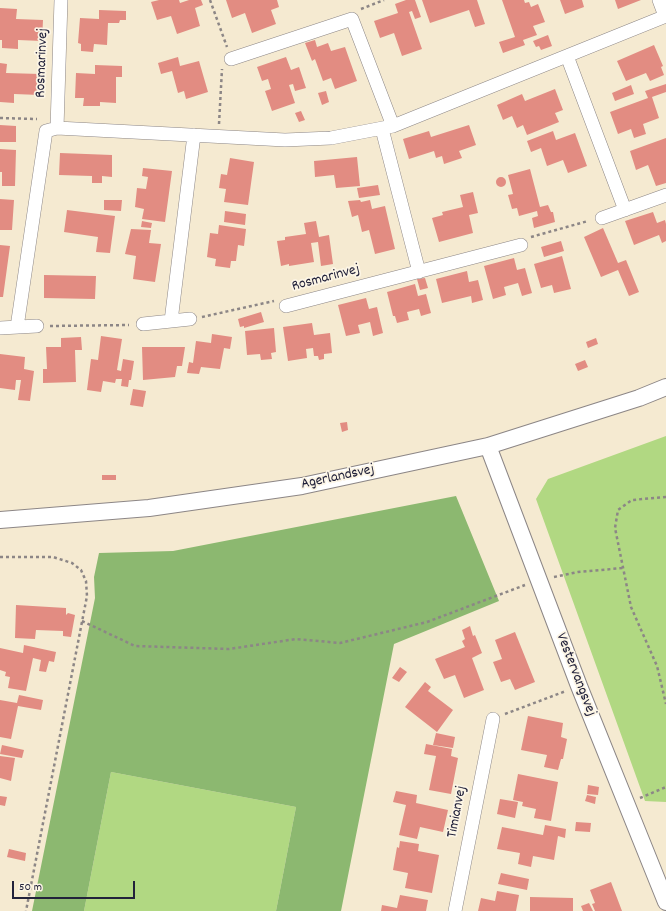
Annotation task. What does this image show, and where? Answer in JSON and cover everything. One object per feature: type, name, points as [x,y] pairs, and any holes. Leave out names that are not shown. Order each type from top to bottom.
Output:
[{"type":"street","name":"Rosmarinvej","points":[[57,124],[61,0]]},
{"type":"street","points":[[17,327],[46,131],[57,124],[194,135],[285,140],[331,138],[387,127],[665,16],[659,0]]},
{"type":"street","points":[[231,59],[352,19],[387,127],[419,272]]},
{"type":"street","points":[[566,56],[625,210]]},
{"type":"street","points":[[171,321],[194,135]]},
{"type":"street","points":[[602,218],[666,195]]},
{"type":"street","name":"Rosmarinvej","points":[[286,306],[521,245]]},
{"type":"street","points":[[143,324],[190,319]]},
{"type":"street","points":[[0,328],[37,326]]},
{"type":"street","name":"Agerlandsvej","points":[[0,520],[148,508],[302,486],[488,446],[639,398],[666,387]]},
{"type":"street","name":"Vestervangsvej","points":[[488,446],[579,686],[666,902]]},
{"type":"street","name":"Timianvej","points":[[455,911],[493,719]]},
{"type":"path","points":[[352,19],[354,11],[384,0]]},
{"type":"path","points":[[0,118],[57,124]]},
{"type":"path","points":[[521,245],[526,238],[596,218],[602,218]]},
{"type":"path","name":"Rosmarinvej","points":[[190,319],[279,300],[286,306]]},
{"type":"path","points":[[37,326],[143,324]]},
{"type":"path","points":[[666,497],[632,500],[618,510],[615,528],[631,607],[657,666],[666,704]]},
{"type":"path","points":[[0,557],[53,557],[72,563],[81,570],[86,581],[87,596],[26,911]]},
{"type":"path","points":[[82,621],[135,646],[229,649],[296,639],[340,643],[427,622],[539,580],[578,572],[623,568]]},
{"type":"path","points":[[493,719],[579,686]]},
{"type":"path","points":[[626,803],[666,787]]},
{"type":"green space","points":[[666,436],[666,802],[645,801],[536,499],[548,479]]},
{"type":"green space","points":[[456,496],[499,601],[394,644],[341,911],[276,911],[296,807],[111,772],[84,911],[32,911],[95,598],[94,577],[99,553],[173,551]]},
{"type":"green space","points":[[111,772],[296,807],[276,911],[84,911]]},
{"type":"building","points":[[159,0],[179,0],[180,3],[189,0],[201,0],[203,5],[195,8],[200,26],[177,34],[171,16],[157,20],[151,2]]},
{"type":"building","points":[[226,0],[277,0],[279,7],[271,10],[276,24],[252,33],[245,13],[232,18]]},
{"type":"building","points":[[406,0],[415,0],[421,17],[415,19],[412,11],[409,12],[422,49],[402,56],[394,33],[380,38],[374,21],[398,13],[395,4]]},
{"type":"building","points":[[422,0],[477,0],[485,24],[475,27],[469,10],[430,23]]},
{"type":"building","points":[[502,0],[524,0],[525,3],[529,2],[531,7],[538,4],[545,22],[533,26],[537,35],[523,40],[525,45],[503,53],[499,42],[515,37]]},
{"type":"building","points":[[560,0],[582,0],[584,7],[565,14]]},
{"type":"building","points":[[615,0],[641,0],[618,9]]},
{"type":"building","points":[[0,8],[17,9],[16,19],[43,20],[42,41],[18,40],[18,49],[2,48],[2,40],[0,40]]},
{"type":"building","points":[[99,10],[126,11],[126,20],[120,20],[119,23],[108,23],[107,45],[94,44],[93,52],[81,51],[81,44],[78,43],[80,18],[99,19]]},
{"type":"building","points":[[548,35],[552,46],[541,50],[539,46],[536,47],[533,41]]},
{"type":"building","points":[[315,40],[317,47],[328,43],[331,51],[345,47],[357,81],[335,89],[331,78],[323,81],[315,59],[312,61],[305,43]]},
{"type":"building","points":[[654,45],[663,66],[661,67],[664,75],[650,81],[646,73],[626,81],[617,61]]},
{"type":"building","points":[[178,57],[180,66],[199,61],[208,92],[186,99],[184,91],[178,93],[172,71],[161,74],[158,63]]},
{"type":"building","points":[[286,57],[291,70],[299,67],[306,88],[295,91],[293,84],[289,85],[295,103],[272,111],[265,91],[271,89],[268,79],[262,81],[257,67]]},
{"type":"building","points":[[0,63],[7,64],[6,73],[40,74],[40,95],[14,94],[14,103],[0,102]]},
{"type":"building","points":[[95,65],[122,66],[122,77],[116,77],[116,103],[100,102],[100,106],[83,106],[84,98],[75,98],[76,73],[95,74]]},
{"type":"building","points":[[666,84],[666,92],[652,97],[659,118],[643,124],[646,134],[634,138],[631,129],[618,134],[610,112],[648,98],[645,91]]},
{"type":"building","points":[[631,85],[634,94],[615,101],[612,93]]},
{"type":"building","points":[[555,89],[563,110],[555,113],[559,122],[527,135],[523,125],[517,128],[512,116],[503,120],[497,105],[522,94],[525,101]]},
{"type":"building","points":[[326,91],[329,102],[322,105],[318,93]]},
{"type":"building","points":[[301,111],[305,120],[299,122],[295,113]]},
{"type":"building","points":[[0,125],[16,126],[16,142],[0,142]]},
{"type":"building","points":[[469,125],[476,145],[459,151],[462,158],[444,164],[442,156],[436,158],[434,151],[409,159],[403,139],[429,131],[431,137]]},
{"type":"building","points":[[553,131],[556,140],[575,133],[587,166],[568,173],[563,160],[547,166],[541,148],[531,152],[527,141]]},
{"type":"building","points":[[666,138],[666,183],[656,186],[648,165],[636,170],[630,151]]},
{"type":"building","points":[[0,149],[16,150],[15,186],[2,186],[2,172],[0,172]]},
{"type":"building","points":[[60,153],[112,155],[112,177],[102,176],[102,183],[92,183],[92,176],[59,175]]},
{"type":"building","points":[[357,157],[360,186],[336,188],[334,175],[315,177],[314,161]]},
{"type":"building","points":[[230,158],[254,162],[248,205],[224,202],[226,189],[219,188],[221,174],[227,175]]},
{"type":"building","points":[[143,168],[172,171],[165,222],[142,219],[144,209],[135,207],[137,188],[146,189],[148,177],[142,176]]},
{"type":"building","points":[[530,169],[540,207],[548,205],[551,212],[553,212],[555,222],[534,228],[532,218],[538,216],[537,211],[519,216],[517,208],[512,209],[508,195],[513,194],[508,175]]},
{"type":"building","points":[[499,177],[503,177],[505,178],[505,186],[499,187],[496,184],[496,180]]},
{"type":"building","points":[[378,185],[380,195],[359,198],[357,188]]},
{"type":"building","points":[[473,192],[478,213],[469,215],[473,233],[439,242],[432,218],[443,215],[442,212],[463,207],[460,195]]},
{"type":"building","points":[[0,199],[14,200],[12,230],[0,230]]},
{"type":"building","points":[[104,200],[122,200],[121,211],[104,210]]},
{"type":"building","points":[[360,200],[361,202],[370,200],[372,209],[385,206],[395,249],[375,254],[369,230],[362,232],[358,215],[352,217],[348,201]]},
{"type":"building","points":[[67,210],[115,216],[110,253],[96,252],[98,237],[64,232]]},
{"type":"building","points":[[225,211],[246,214],[245,225],[224,222]]},
{"type":"building","points":[[653,212],[657,223],[665,220],[666,241],[662,243],[659,235],[634,245],[625,221]]},
{"type":"building","points":[[142,221],[152,223],[151,228],[141,227]]},
{"type":"building","points":[[316,221],[319,237],[329,235],[333,264],[321,266],[318,242],[311,243],[314,262],[281,266],[277,241],[285,240],[285,237],[306,234],[304,223]]},
{"type":"building","points":[[219,225],[246,229],[244,246],[238,245],[236,261],[231,261],[230,268],[215,266],[216,259],[207,257],[210,233],[218,234]]},
{"type":"building","points":[[603,228],[618,263],[626,260],[639,292],[629,296],[618,270],[601,277],[584,237]]},
{"type":"building","points":[[131,229],[151,230],[149,243],[161,244],[155,282],[133,279],[136,256],[125,254]]},
{"type":"building","points":[[561,241],[564,251],[544,257],[541,247]]},
{"type":"building","points":[[0,245],[10,246],[3,297],[0,297]]},
{"type":"building","points":[[562,256],[571,289],[554,293],[552,285],[541,288],[534,264]]},
{"type":"building","points":[[514,258],[517,270],[525,268],[532,293],[522,296],[518,283],[504,287],[506,295],[493,299],[484,266]]},
{"type":"building","points":[[467,271],[469,282],[478,280],[483,300],[472,303],[471,296],[442,303],[436,279]]},
{"type":"building","points":[[44,275],[96,276],[95,299],[44,298]]},
{"type":"building","points":[[425,278],[428,288],[420,290],[417,279]]},
{"type":"building","points":[[415,284],[418,296],[426,294],[431,313],[421,316],[419,309],[407,312],[409,320],[397,323],[395,316],[393,316],[387,292]]},
{"type":"building","points":[[366,298],[369,309],[377,307],[383,333],[373,336],[370,322],[358,325],[360,333],[346,336],[338,305]]},
{"type":"building","points":[[261,312],[264,322],[244,328],[244,326],[240,327],[238,319]]},
{"type":"building","points":[[312,323],[314,335],[330,333],[332,353],[324,354],[324,359],[319,360],[318,356],[314,356],[313,348],[306,349],[307,358],[288,361],[283,327]]},
{"type":"building","points":[[274,328],[276,352],[271,353],[272,359],[261,360],[260,354],[247,355],[245,331]]},
{"type":"building","points":[[212,334],[232,337],[230,349],[224,348],[220,369],[201,367],[199,374],[187,373],[189,362],[193,363],[196,341],[211,343]]},
{"type":"building","points":[[101,336],[122,339],[117,370],[121,371],[123,359],[134,361],[131,380],[129,380],[128,387],[121,386],[122,379],[116,379],[115,383],[103,381],[101,392],[87,390],[91,359],[98,360]]},
{"type":"building","points":[[81,337],[82,350],[75,350],[76,382],[43,383],[43,369],[47,369],[46,347],[61,347],[61,338]]},
{"type":"building","points":[[596,338],[598,344],[588,348],[586,342]]},
{"type":"building","points":[[142,347],[185,347],[182,366],[177,366],[175,377],[143,380]]},
{"type":"building","points":[[0,354],[25,357],[24,369],[34,371],[30,401],[18,400],[21,380],[16,380],[15,390],[0,388]]},
{"type":"building","points":[[585,360],[588,367],[578,371],[575,364]]},
{"type":"building","points":[[133,389],[146,391],[143,407],[130,405]]},
{"type":"building","points":[[347,422],[348,430],[342,432],[340,423]]},
{"type":"building","points":[[102,475],[116,475],[116,480],[102,480]]},
{"type":"building","points":[[16,605],[66,608],[66,615],[68,613],[75,615],[71,637],[63,636],[63,631],[36,630],[35,639],[15,638]]},
{"type":"building","points":[[470,626],[473,636],[475,635],[482,653],[472,658],[484,690],[464,698],[455,675],[444,679],[435,659],[465,647],[462,641],[465,639],[462,630]]},
{"type":"building","points":[[515,632],[535,682],[515,690],[510,679],[501,682],[493,662],[502,659],[495,640]]},
{"type":"building","points":[[24,645],[56,652],[54,662],[49,661],[46,672],[39,671],[41,660],[33,658],[26,691],[8,688],[10,677],[5,676],[6,672],[0,670],[0,648],[23,653]]},
{"type":"building","points":[[400,667],[407,672],[399,682],[392,678]]},
{"type":"building","points":[[425,682],[431,687],[428,691],[453,710],[437,732],[405,707]]},
{"type":"building","points":[[19,695],[43,700],[41,710],[18,706],[11,739],[0,737],[0,700],[17,703]]},
{"type":"building","points":[[528,716],[563,723],[561,737],[567,739],[563,759],[561,759],[558,770],[544,767],[547,755],[521,750]]},
{"type":"building","points":[[436,733],[455,737],[453,748],[433,745]]},
{"type":"building","points":[[426,744],[452,749],[451,756],[458,758],[451,794],[429,790],[436,756],[424,754]]},
{"type":"building","points":[[2,745],[24,750],[22,758],[0,754]]},
{"type":"building","points":[[0,756],[15,758],[11,781],[0,778]]},
{"type":"building","points":[[518,774],[558,782],[551,821],[534,818],[536,809],[522,806],[523,802],[513,800]]},
{"type":"building","points":[[588,785],[599,787],[598,795],[587,794]]},
{"type":"building","points":[[396,791],[417,795],[416,803],[448,810],[443,832],[420,827],[417,839],[399,835],[406,805],[393,802]]},
{"type":"building","points":[[587,795],[596,797],[595,804],[585,801]]},
{"type":"building","points":[[0,796],[7,797],[5,806],[0,805]]},
{"type":"building","points":[[500,799],[518,802],[515,818],[497,814]]},
{"type":"building","points":[[576,822],[591,823],[590,832],[575,831]]},
{"type":"building","points":[[545,825],[566,829],[565,838],[558,836],[554,860],[533,856],[531,867],[518,864],[520,853],[497,849],[502,827],[543,835]]},
{"type":"building","points":[[400,841],[419,844],[418,851],[439,855],[432,893],[405,888],[408,873],[393,870],[397,847],[399,848]]},
{"type":"building","points":[[9,849],[26,853],[25,861],[7,857]]},
{"type":"building","points":[[501,873],[529,879],[527,890],[498,884]]},
{"type":"building","points":[[611,882],[622,911],[595,911],[592,904],[595,903],[590,890]]},
{"type":"building","points":[[497,891],[519,895],[516,911],[478,911],[481,898],[495,901]]},
{"type":"building","points":[[400,895],[428,900],[426,911],[381,911],[382,905],[397,908]]},
{"type":"building","points":[[530,897],[573,898],[573,911],[530,911]]},
{"type":"building","points":[[589,903],[593,911],[583,911],[581,906]]}]
